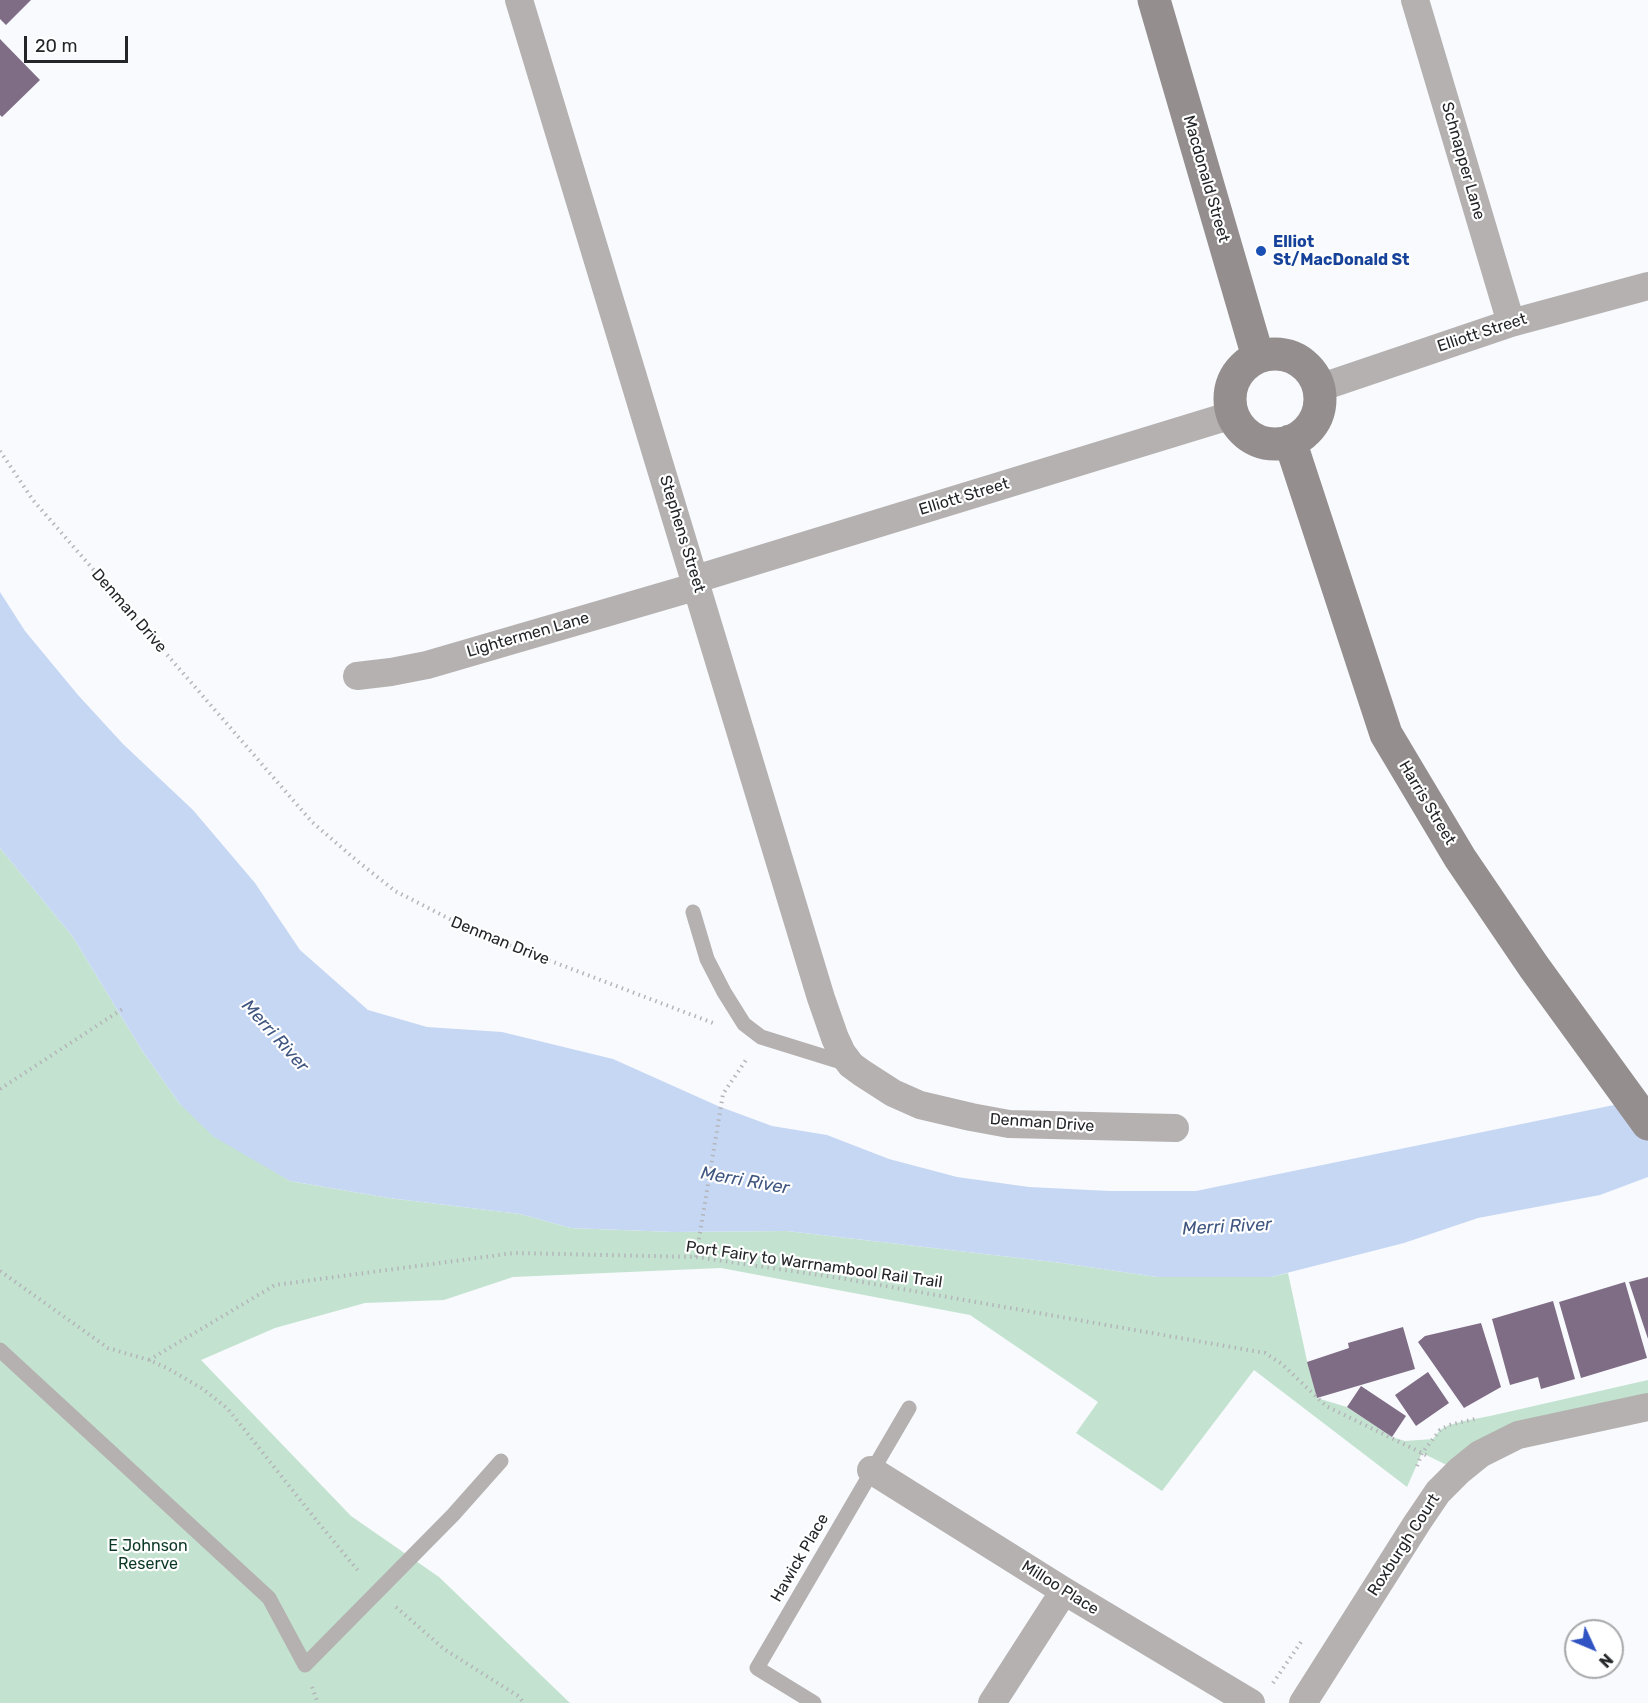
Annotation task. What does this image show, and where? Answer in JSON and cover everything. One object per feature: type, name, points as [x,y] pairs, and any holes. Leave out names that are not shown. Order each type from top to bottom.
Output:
[{"type":"street","name":"Stephens Street","points":[[519,0],[834,1038],[851,1065]]},
{"type":"street","name":"Macdonald Street","points":[[1154,0],[1258,357]]},
{"type":"street","name":"Schnapper Lane","points":[[1415,0],[1511,323]]},
{"type":"street","name":"Elliott Street","points":[[1318,388],[1511,323],[1648,286]]},
{"type":"street","points":[[1273,354],[1295,359],[1312,374],[1318,388],[1320,401],[1317,414],[1302,435],[1290,441],[1263,442],[1250,437],[1240,428],[1233,416],[1230,402],[1231,387],[1245,364],[1258,357],[1273,354]]},
{"type":"street","name":"Elliott Street","points":[[697,583],[1233,416]]},
{"type":"street","name":"Harris Street","points":[[1290,441],[1386,734],[1460,858],[1534,967],[1648,1124]]},
{"type":"street","name":"Lightermen Lane","points":[[357,676],[426,665],[697,583]]},
{"type":"street","name":"Denman Drive","points":[[851,1065],[874,1083],[911,1101],[971,1117],[1009,1124],[1175,1128]]},
{"type":"street","name":"Roxburgh Court","points":[[1303,1703],[1437,1492],[1459,1471],[1480,1454],[1518,1435],[1648,1407]]},
{"type":"street","name":"Milloo Place","points":[[872,1470],[1064,1591],[1251,1703]]},
{"type":"street","points":[[992,1703],[1064,1591]]},
{"type":"lane","points":[[693,912],[707,959],[724,992],[744,1024],[761,1037]]},
{"type":"lane","name":"Denman Drive","points":[[761,1037],[851,1065]]},
{"type":"lane","points":[[0,1350],[268,1598],[305,1665],[453,1515],[501,1461]]},
{"type":"lane","name":"Hawick Place","points":[[814,1703],[757,1668],[909,1408]]},
{"type":"path","name":"Denman Drive","points":[[0,451],[33,500],[312,822],[387,885],[434,913],[475,932],[713,1023],[761,1037]]},
{"type":"path","points":[[0,1089],[124,1008]]},
{"type":"path","points":[[696,1257],[723,1094],[761,1037]]},
{"type":"path","name":"Port Fairy to Warrnambool Rail Trail","points":[[149,1360],[275,1285],[514,1253],[696,1257],[840,1278],[1265,1353],[1282,1364],[1326,1406],[1422,1453]]},
{"type":"path","points":[[0,1272],[108,1348],[149,1360],[203,1389],[228,1409],[321,1526]]},
{"type":"path","points":[[463,1662],[518,1696],[524,1703]]},
{"type":"green space","name":"E Johnson Reserve","points":[[0,848],[73,937],[143,1052],[180,1104],[253,1158],[290,1181],[389,1198],[520,1214],[571,1228],[673,1232],[787,1231],[1062,1263],[1157,1277],[1271,1277],[1288,1273],[1317,1398],[1347,1407],[1392,1437],[1405,1441],[1433,1439],[1440,1430],[1464,1421],[1648,1380],[1648,1407],[1518,1435],[1459,1471],[1422,1453],[1407,1487],[1254,1370],[1162,1491],[1076,1433],[1098,1402],[970,1315],[721,1268],[513,1277],[444,1300],[365,1303],[275,1328],[201,1360],[351,1516],[439,1577],[570,1703],[0,1703]]},
{"type":"water","name":"Merri River","points":[[0,592],[25,631],[78,695],[123,744],[193,810],[255,883],[300,950],[368,1010],[427,1027],[502,1032],[613,1059],[718,1106],[772,1126],[827,1135],[889,1159],[957,1177],[1029,1187],[1110,1191],[1196,1191],[1648,1098],[1648,1177],[1600,1195],[1478,1218],[1404,1243],[1271,1277],[1157,1277],[1062,1263],[787,1231],[673,1232],[571,1228],[520,1214],[389,1198],[290,1181],[214,1137],[180,1104],[143,1052],[73,937],[0,848]]},
{"type":"building","points":[[0,0],[31,0],[6,25],[0,19]]},
{"type":"building","points":[[0,39],[40,80],[2,117],[0,115]]},
{"type":"building","points":[[1648,1277],[1648,1339],[1629,1282]]},
{"type":"building","points":[[1625,1282],[1647,1358],[1581,1378],[1559,1302]]},
{"type":"building","points":[[1553,1301],[1575,1379],[1541,1389],[1538,1377],[1510,1385],[1492,1319]]},
{"type":"building","points":[[1481,1323],[1501,1387],[1464,1408],[1418,1342],[1425,1336]]},
{"type":"building","points":[[1403,1327],[1415,1369],[1317,1398],[1307,1362],[1349,1348],[1348,1343]]},
{"type":"building","points":[[1428,1372],[1449,1403],[1416,1426],[1395,1395]]},
{"type":"building","points":[[1361,1386],[1406,1416],[1392,1437],[1347,1407]]},
{"type":"place","name":"Elliot St/MacDonald St","points":[[1261,251]]}]
